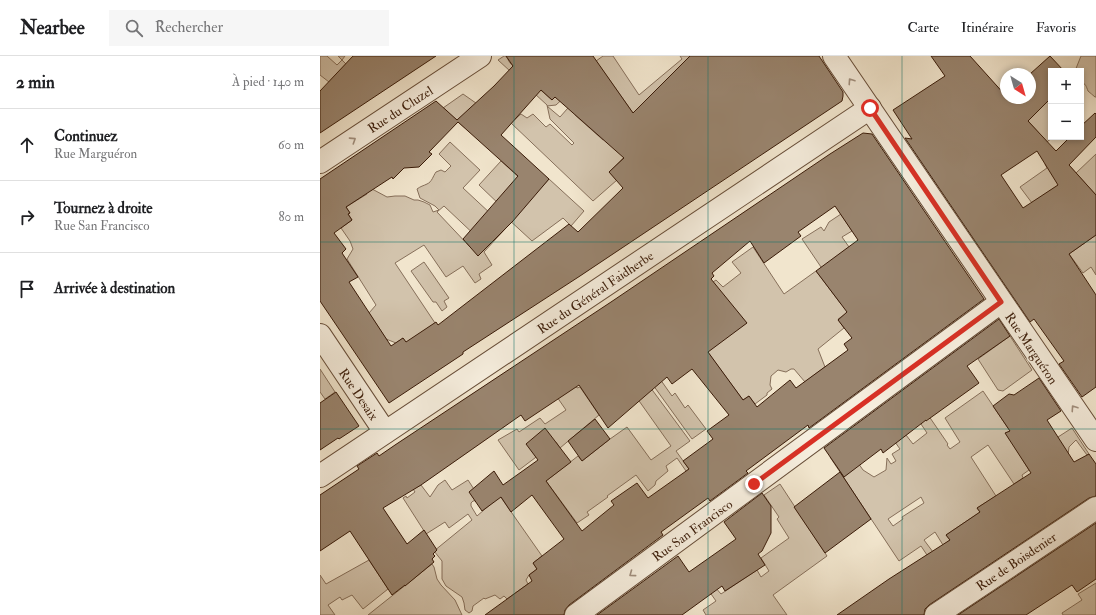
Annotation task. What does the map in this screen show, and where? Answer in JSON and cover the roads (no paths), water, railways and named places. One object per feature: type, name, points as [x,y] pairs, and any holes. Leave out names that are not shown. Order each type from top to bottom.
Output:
[{"type":"street","name":"Rue du Cluzel","points":[[320,162],[480,56]]},
{"type":"street","name":"Rue Marguéron","points":[[834,56],[1096,440]]},
{"type":"street","name":"Rue du Général Faidherbe","points":[[320,476],[870,108]]},
{"type":"street","name":"Rue San Francisco","points":[[576,615],[1001,302]]},
{"type":"street","name":"Rue Desaix","points":[[320,335],[385,432]]},
{"type":"street","name":"Rue de Boisdenier","points":[[936,615],[1096,508]]}]
